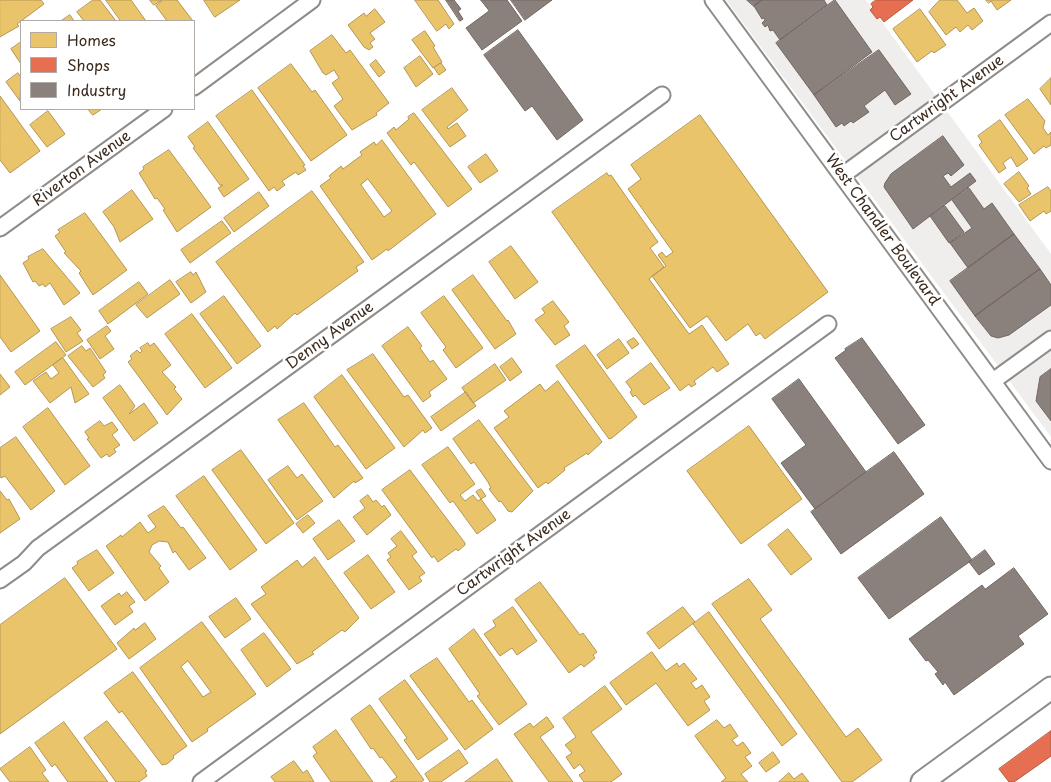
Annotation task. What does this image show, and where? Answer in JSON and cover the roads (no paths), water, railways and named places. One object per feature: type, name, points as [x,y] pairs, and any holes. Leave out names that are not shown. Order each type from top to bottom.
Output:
[{"type":"main road","points":[[922,782],[1051,688]]},
{"type":"street","points":[[195,86],[312,0]]},
{"type":"street","name":"West Chandler Boulevard","points":[[713,0],[1051,461]]},
{"type":"street","name":"Cartwright Avenue","points":[[843,176],[1051,22]]},
{"type":"street","name":"Denny Avenue","points":[[0,580],[24,563],[38,548],[662,94]]},
{"type":"street","name":"Riverton Avenue","points":[[0,228],[163,110]]},
{"type":"street","name":"Cartwright Avenue","points":[[201,782],[828,324]]},
{"type":"street","points":[[993,381],[1051,339]]}]
